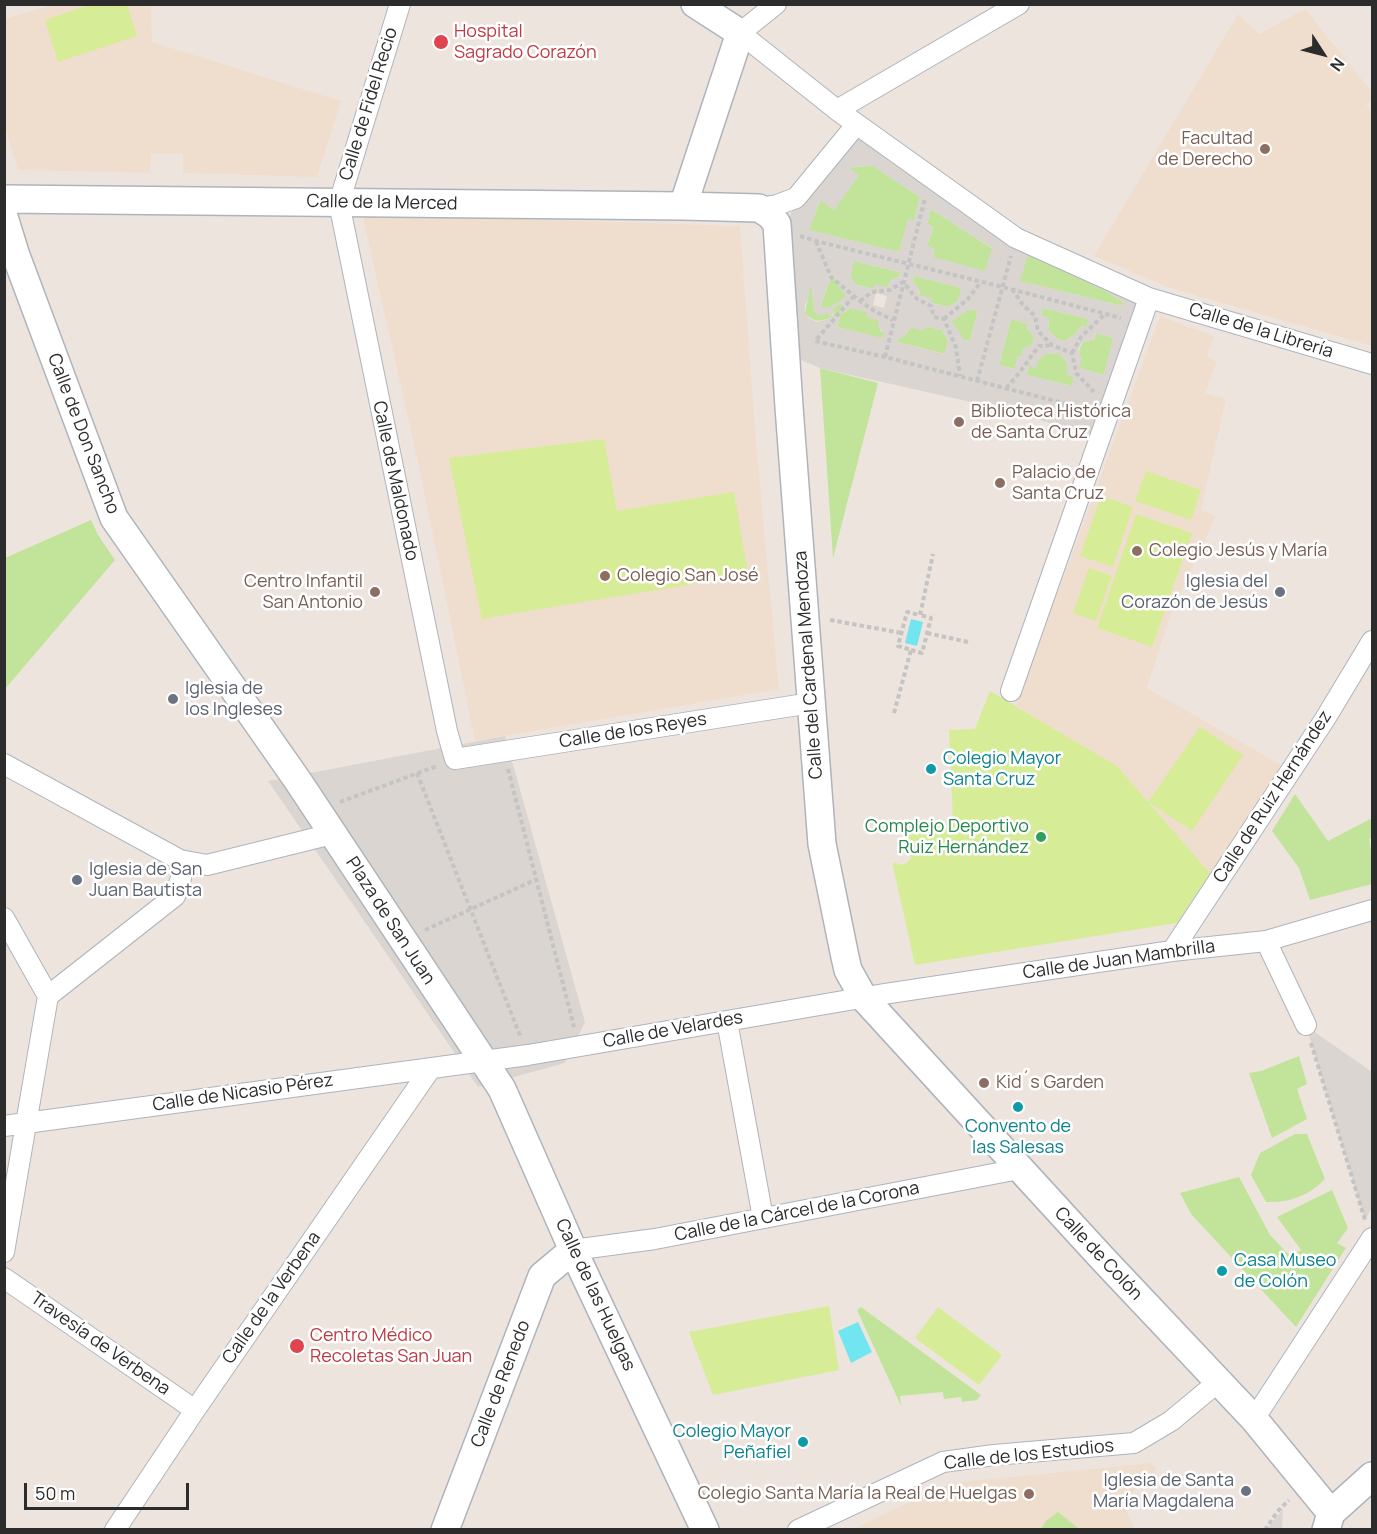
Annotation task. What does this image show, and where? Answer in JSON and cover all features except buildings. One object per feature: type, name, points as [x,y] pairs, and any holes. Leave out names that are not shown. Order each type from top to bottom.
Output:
[{"type":"street","name":"Calle de Fidel Recio","points":[[339,203],[400,4]]},
{"type":"street","points":[[695,4],[740,33]]},
{"type":"street","points":[[683,206],[740,33],[776,4]]},
{"type":"street","points":[[837,110],[1019,4]]},
{"type":"street","name":"Calle de la Librería","points":[[740,33],[856,125],[1016,238],[1149,298],[1372,364]]},
{"type":"street","points":[[759,208],[777,205],[796,198],[856,125]]},
{"type":"street","name":"Calle de la Merced","points":[[4,199],[759,208]]},
{"type":"street","name":"Calle de Maldonado","points":[[339,203],[447,731],[455,759]]},
{"type":"street","name":"Calle del Cardenal Mendoza","points":[[759,208],[770,215],[777,224],[822,844],[848,970],[863,997]]},
{"type":"street","name":"Calle de Don Sancho","points":[[4,217],[15,253],[114,518],[298,782]]},
{"type":"street","points":[[1011,691],[1149,298]]},
{"type":"street","name":"Calle de Ruiz Hernández","points":[[1172,951],[1325,719],[1372,641]]},
{"type":"street","name":"Calle de los Reyes","points":[[455,759],[811,703]]},
{"type":"street","points":[[4,764],[180,860],[207,865],[332,834]]},
{"type":"street","name":"Plaza de San Juan","points":[[298,782],[482,1061]]},
{"type":"street","points":[[48,996],[175,896],[181,878],[180,860]]},
{"type":"street","name":"Calle de Juan Mambrilla","points":[[863,997],[1172,951],[1266,941],[1372,910]]},
{"type":"street","points":[[4,918],[48,996],[28,1123],[4,1252]]},
{"type":"street","points":[[1266,941],[1306,1026]]},
{"type":"street","name":"Calle de Velardes","points":[[482,1061],[863,997]]},
{"type":"street","name":"Calle de Colón","points":[[863,997],[1019,1169],[1254,1419],[1329,1521]]},
{"type":"street","points":[[727,1021],[763,1218]]},
{"type":"street","name":"Calle de Nicasio Pérez","points":[[4,1126],[482,1061]]},
{"type":"street","name":"Calle de las Huelgas","points":[[482,1061],[502,1089],[573,1250],[705,1530]]},
{"type":"street","name":"Calle de la Verbena","points":[[115,1530],[431,1068]]},
{"type":"street","name":"Calle de la Cárcel de la Corona","points":[[573,1250],[655,1239],[1019,1169]]},
{"type":"street","points":[[1254,1419],[1372,1240]]},
{"type":"street","name":"Calle de Renedo","points":[[445,1530],[542,1276],[573,1250]]},
{"type":"street","name":"Travesía de Verbena","points":[[4,1278],[195,1410]]},
{"type":"street","name":"Calle de los Estudios","points":[[798,1530],[942,1462],[994,1455],[1134,1443],[1171,1421],[1218,1382]]},
{"type":"street","points":[[1329,1521],[1372,1476]]},
{"type":"path","points":[[885,357],[926,195]]},
{"type":"path","points":[[793,232],[816,241],[1140,323]]},
{"type":"path","points":[[816,241],[831,277],[860,302],[893,320]]},
{"type":"path","points":[[978,381],[1013,246]]},
{"type":"path","points":[[860,302],[872,292],[890,290],[903,282]]},
{"type":"path","points":[[903,282],[917,299],[931,306],[934,317],[944,319]]},
{"type":"path","points":[[944,319],[968,299],[981,282]]},
{"type":"path","points":[[1012,289],[1023,305],[1035,316],[1038,331],[1052,345],[1072,353]]},
{"type":"path","points":[[854,296],[815,341],[1006,388],[1110,410]]},
{"type":"path","points":[[1105,314],[1081,337],[1072,353],[1076,373],[1110,410]]},
{"type":"path","points":[[944,319],[956,348],[960,376]]},
{"type":"path","points":[[1006,388],[1019,375],[1038,346],[1052,345]]},
{"type":"path","points":[[920,615],[933,554]]},
{"type":"path","points":[[907,612],[920,615],[931,618],[922,652],[898,646],[907,612]]},
{"type":"path","points":[[830,620],[902,633]]},
{"type":"path","points":[[927,633],[968,642]]},
{"type":"path","points":[[894,713],[911,650]]},
{"type":"path","points":[[504,751],[575,1031]]},
{"type":"path","points":[[339,803],[455,759]]},
{"type":"path","points":[[417,773],[522,1041]]},
{"type":"path","name":"Plaza de San Juan","points":[[419,933],[537,879]]},
{"type":"path","points":[[1306,1026],[1372,1240]]},
{"type":"path","points":[[1265,1530],[1277,1512],[1294,1495]]},
{"type":"shaded area","points":[[53,5],[151,5],[152,42],[341,101],[317,177],[183,173],[183,154],[151,154],[150,173],[18,170],[5,127],[4,19]]},
{"type":"shaded area","name":"Facultad de Derecho","points":[[1305,9],[1372,92],[1372,100],[1366,104],[1372,114],[1372,346],[1170,288],[1094,256],[1238,14],[1259,34]]},
{"type":"shaded area","points":[[864,139],[1140,303],[1092,434],[971,402],[820,368],[796,358],[788,221],[791,213],[845,146],[853,140]],"holes":[[[871,165],[920,197],[914,220],[908,219],[899,252],[809,230],[820,200],[834,210],[859,175],[849,168]],[[931,209],[992,248],[985,271],[933,257],[935,249],[927,245],[933,227],[927,224]],[[1028,255],[1106,291],[1124,303],[1122,306],[1020,281]],[[854,261],[900,272],[899,277],[892,279],[887,287],[874,284],[873,289],[856,285],[850,276]],[[914,276],[961,288],[958,301],[947,307],[931,303],[932,298],[920,295],[916,284],[912,281]],[[831,277],[846,297],[828,308],[820,306]],[[811,284],[815,314],[828,313],[831,317],[835,312],[832,309],[841,303],[842,308],[836,317],[817,322],[805,313]],[[876,293],[887,296],[884,308],[873,305]],[[851,308],[867,312],[866,317],[878,320],[878,326],[884,334],[883,338],[837,327],[841,314]],[[1043,308],[1088,319],[1087,327],[1080,326],[1077,333],[1065,341],[1057,339],[1048,330],[1049,318],[1041,316]],[[970,309],[978,311],[970,341],[964,340],[952,321]],[[1011,319],[1028,324],[1026,329],[1034,338],[1032,345],[1023,348],[1021,356],[1018,356],[1014,369],[999,365]],[[926,326],[942,330],[948,341],[944,354],[897,342],[911,328],[924,331]],[[1096,333],[1113,338],[1104,375],[1079,368],[1082,358],[1078,350],[1081,344],[1094,340]],[[1047,353],[1060,354],[1068,366],[1066,375],[1074,377],[1072,386],[1027,375],[1029,366],[1036,368],[1039,359]]]},
{"type":"shaded area","name":"Colegio San José","points":[[362,214],[740,226],[757,454],[779,689],[475,741],[418,462]]},
{"type":"shaded area","name":"Colegio Jesús y María","points":[[1160,316],[1214,336],[1207,357],[1217,362],[1205,393],[1226,399],[1201,510],[1216,516],[1171,613],[1147,688],[1281,765],[1210,873],[1117,766],[1016,706]]},
{"type":"shaded area","points":[[505,736],[585,1022],[565,1063],[478,1087],[268,781]]},
{"type":"shaded area","points":[[1306,1026],[1372,1072],[1372,1207],[1365,1221]]},
{"type":"shaded area","name":"Colegio Santa María la Real de Huelgas","points":[[1151,1463],[1157,1469],[1122,1502],[1135,1529],[850,1530],[951,1483]]},
{"type":"shaded area","points":[[1283,1509],[1282,1529],[1267,1529]]},
{"type":"green space","points":[[92,4],[127,5],[137,36],[58,62],[45,20]]},
{"type":"green space","points":[[872,165],[920,197],[914,221],[908,220],[899,252],[808,230],[821,199],[834,210],[858,176],[848,168]]},
{"type":"green space","points":[[931,209],[993,249],[985,272],[932,257],[927,246],[933,227],[927,224]]},
{"type":"green space","points":[[1027,254],[1106,291],[1124,303],[1122,306],[1019,281]]},
{"type":"green space","points":[[854,261],[900,272],[899,277],[892,279],[887,287],[873,289],[856,285],[850,276]]},
{"type":"green space","points":[[914,276],[962,288],[958,301],[948,307],[931,303],[920,295],[912,281]]},
{"type":"green space","points":[[831,277],[847,297],[828,309],[820,307]]},
{"type":"green space","points":[[811,281],[815,314],[828,313],[831,317],[834,315],[832,309],[841,303],[842,308],[836,317],[816,321],[805,313]]},
{"type":"green space","points":[[851,308],[868,312],[878,320],[880,330],[884,334],[883,339],[837,327],[841,314]]},
{"type":"green space","points":[[1043,308],[1089,319],[1087,327],[1080,326],[1077,333],[1065,341],[1057,339],[1048,330],[1049,318],[1041,316]]},
{"type":"green space","points":[[970,309],[978,310],[970,341],[964,340],[951,321]]},
{"type":"green space","points":[[1011,319],[1028,324],[1027,329],[1034,338],[1032,345],[1026,348],[1021,357],[1018,356],[1015,369],[999,365]]},
{"type":"green space","points":[[925,326],[942,330],[948,341],[945,354],[897,342],[911,328]]},
{"type":"green space","points":[[1096,333],[1114,338],[1104,375],[1079,368],[1081,345],[1088,340],[1094,340]]},
{"type":"green space","points":[[1047,353],[1060,354],[1065,360],[1074,377],[1072,386],[1026,375],[1029,366]]},
{"type":"green space","points":[[820,368],[878,383],[833,558]]},
{"type":"green space","points":[[604,439],[617,511],[734,492],[748,575],[482,620],[449,458]]},
{"type":"green space","points":[[1146,471],[1201,490],[1191,520],[1135,501]]},
{"type":"green space","points":[[1101,496],[1133,507],[1113,567],[1080,556]]},
{"type":"green space","points":[[1136,514],[1192,533],[1152,647],[1097,628]]},
{"type":"green space","points":[[91,520],[115,560],[5,689],[5,558]]},
{"type":"green space","points":[[1089,568],[1112,576],[1096,621],[1073,613]]},
{"type":"green space","name":"Complejo Deportivo Ruiz Hernández","points":[[990,691],[1117,766],[1210,873],[1177,923],[915,965],[893,866],[894,862],[901,865],[907,863],[911,858],[906,848],[903,825],[953,823],[949,730],[975,729]]},
{"type":"green space","points":[[1200,727],[1243,755],[1192,831],[1148,802]]},
{"type":"green space","points":[[1295,794],[1328,841],[1372,818],[1372,838],[1369,839],[1372,884],[1310,900],[1299,868],[1272,831]]},
{"type":"green space","points":[[1299,1056],[1307,1084],[1297,1089],[1307,1119],[1272,1138],[1249,1073],[1261,1071]]},
{"type":"green space","points":[[1295,1134],[1307,1134],[1325,1179],[1312,1190],[1298,1197],[1266,1202],[1251,1175],[1260,1153]]},
{"type":"green space","points":[[1239,1177],[1270,1235],[1291,1257],[1301,1250],[1277,1217],[1332,1190],[1348,1228],[1337,1243],[1346,1248],[1296,1327],[1191,1214],[1180,1193]]},
{"type":"green space","points":[[829,1306],[839,1370],[713,1395],[689,1332]]},
{"type":"green space","points":[[861,1307],[981,1395],[977,1400],[962,1402],[961,1397],[944,1399],[943,1392],[900,1396],[901,1406],[857,1310]]},
{"type":"green space","points":[[938,1307],[1002,1355],[979,1385],[915,1338]]},
{"type":"green space","points":[[1058,1512],[1079,1529],[1041,1529],[1046,1521]]},
{"type":"water","points":[[911,619],[923,622],[917,646],[905,643]]},
{"type":"water","points":[[858,1322],[872,1352],[851,1363],[838,1331]]},
{"type":"place","name":"Hospital Sagrado Corazón","points":[[441,42]]},
{"type":"place","name":"Facultad de Derecho","points":[[1265,149]]},
{"type":"place","name":"Biblioteca Histórica de Santa Cruz","points":[[959,422]]},
{"type":"place","name":"Palacio de Santa Cruz","points":[[1000,483]]},
{"type":"place","name":"Colegio Jesús y María","points":[[1137,551]]},
{"type":"place","name":"Colegio San José","points":[[605,576]]},
{"type":"place","name":"Centro Infantil San Antonio","points":[[375,592]]},
{"type":"place","name":"Iglesia del Corazón de Jesús","points":[[1280,592]]},
{"type":"place","name":"Iglesia de los Ingleses","points":[[173,699]]},
{"type":"place","name":"Colegio Mayor Santa Cruz","points":[[931,769]]},
{"type":"place","name":"Complejo Deportivo Ruiz Hernández","points":[[1041,837]]},
{"type":"place","name":"Iglesia de San Juan Bautista","points":[[77,880]]},
{"type":"place","name":"Kid´s Garden","points":[[984,1083]]},
{"type":"place","name":"Convento de las Salesas","points":[[1018,1107]]},
{"type":"place","name":"Casa Museo de Colón","points":[[1222,1271]]},
{"type":"place","name":"Centro Médico Recoletas San Juan","points":[[297,1346]]},
{"type":"place","name":"Colegio Mayor Peñafiel","points":[[803,1442]]},
{"type":"place","name":"Iglesia de Santa María Magdalena","points":[[1246,1491]]},
{"type":"place","name":"Colegio Santa María la Real de Huelgas","points":[[1029,1494]]}]
